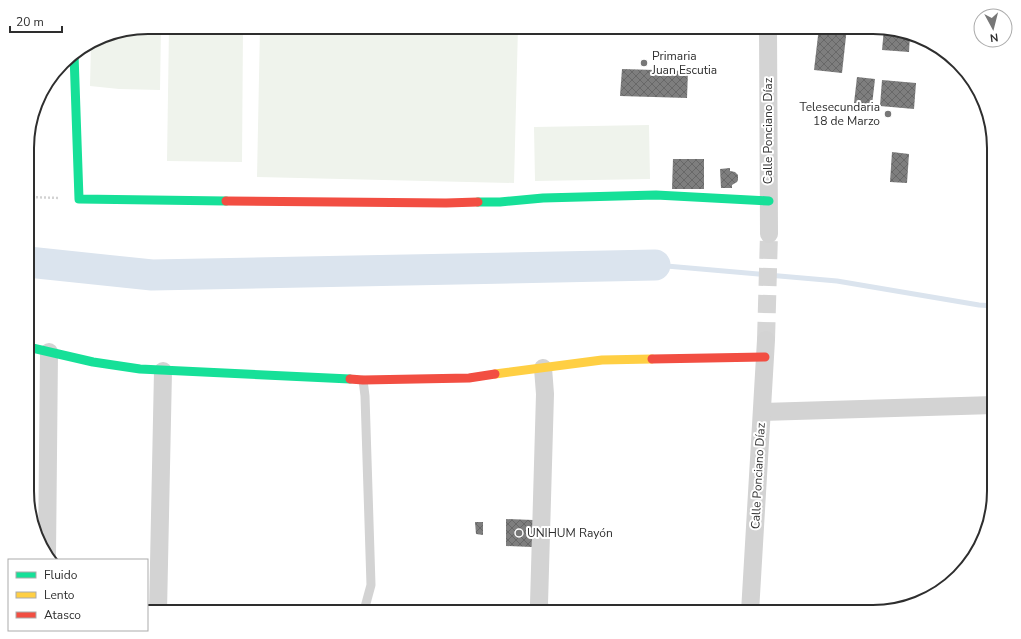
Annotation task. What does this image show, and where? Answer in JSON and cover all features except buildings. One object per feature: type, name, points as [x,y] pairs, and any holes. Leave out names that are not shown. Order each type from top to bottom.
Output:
[{"type":"street","name":"Calle Ponciano Díaz","points":[[768,34],[769,234]]},
{"type":"street","points":[[74,61],[79,199],[446,203],[500,202],[543,198],[656,195],[769,201]]},
{"type":"street","points":[[34,348],[93,362],[140,369],[363,380],[469,378],[602,360],[765,348]]},
{"type":"street","name":"Calle Ponciano Díaz","points":[[750,605],[765,348]]},
{"type":"street","points":[[46,542],[49,352]]},
{"type":"street","points":[[540,605],[545,394],[543,368]]},
{"type":"street","points":[[158,605],[163,371]]},
{"type":"street","points":[[762,412],[987,405]]},
{"type":"lane","points":[[363,380],[365,396],[371,585],[366,605]]},
{"type":"path","points":[[34,197],[79,199]]},
{"type":"shaded area","points":[[161,34],[160,90],[119,89],[90,86],[91,49],[126,36]]},
{"type":"shaded area","points":[[169,34],[243,34],[242,162],[167,161]]},
{"type":"shaded area","points":[[260,34],[518,34],[514,183],[257,177]]},
{"type":"shaded area","points":[[649,125],[650,179],[535,181],[534,127]]},
{"type":"waterway","points":[[34,263],[152,275],[655,265]]},
{"type":"waterway","points":[[655,265],[837,281],[987,306]]},
{"type":"tunnel","points":[[766,340],[769,234]]},
{"type":"traffic: fast","points":[[74,61],[79,199],[226,201]]},
{"type":"traffic: fast","points":[[478,202],[500,202],[543,198],[656,195],[769,201]]},
{"type":"traffic: fast","points":[[34,348],[93,362],[140,369],[350,379]]},
{"type":"traffic: slow","points":[[495,374],[602,360],[652,359]]},
{"type":"traffic: jam","points":[[226,201],[478,202]]},
{"type":"traffic: jam","points":[[652,359],[765,357]]},
{"type":"traffic: jam","points":[[350,379],[469,378],[495,374]]},
{"type":"place","name":"Primaria Juan Escutia","points":[[644,63]]},
{"type":"place","name":"Telesecundaria 18 de Marzo","points":[[888,114]]},
{"type":"place","name":"UNIHUM Rayón","points":[[519,533]]}]
